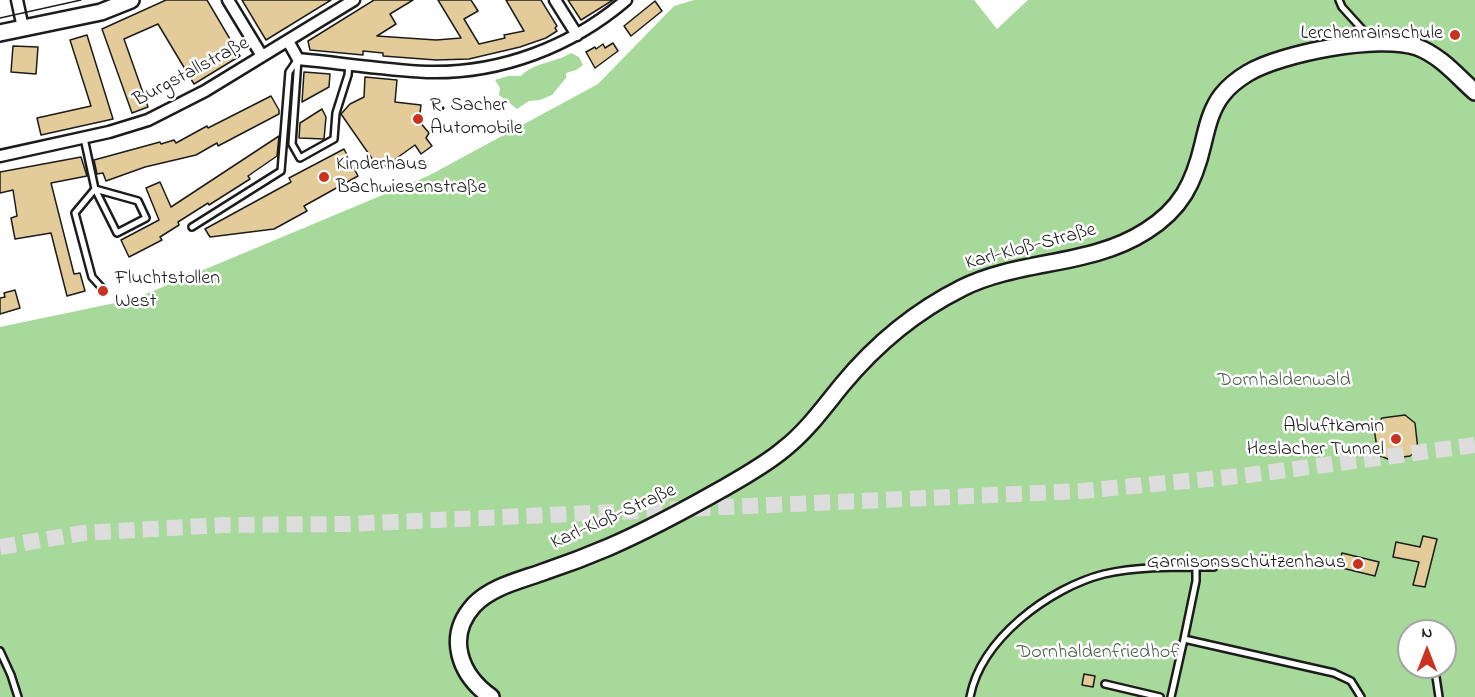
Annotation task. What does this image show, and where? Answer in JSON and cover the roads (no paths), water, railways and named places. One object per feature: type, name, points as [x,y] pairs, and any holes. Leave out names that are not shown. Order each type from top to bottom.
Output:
[{"type":"main road","points":[[0,33],[101,12],[131,0]]},
{"type":"main road","name":"Karl-Kloß-Straße","points":[[490,697],[475,686],[466,674],[459,653],[459,636],[463,623],[471,608],[483,597],[505,586],[609,547],[671,518],[768,462],[804,431],[862,362],[918,314],[954,292],[1005,272],[1116,247],[1144,232],[1170,213],[1187,191],[1198,165],[1212,113],[1233,82],[1249,72],[1279,61],[1328,49],[1367,43],[1401,43],[1417,47],[1442,61],[1475,92]]},
{"type":"street","points":[[17,0],[23,28]]},
{"type":"street","points":[[228,0],[262,56]]},
{"type":"street","name":"Burgstallstraße","points":[[0,156],[109,132],[157,116],[205,91],[354,0]]},
{"type":"street","points":[[555,0],[577,35]]},
{"type":"street","points":[[288,41],[298,60],[426,72],[477,68],[528,57],[550,49],[577,35],[626,0]]},
{"type":"lane","points":[[1339,0],[1342,7],[1362,29],[1367,43]]},
{"type":"lane","points":[[298,60],[292,144],[300,158],[334,139],[336,112],[348,75],[349,64]]},
{"type":"lane","points":[[192,227],[281,171],[289,72],[298,60]]},
{"type":"lane","points":[[84,138],[94,189],[117,233],[146,218],[138,201],[94,189]]},
{"type":"lane","points":[[94,189],[75,213],[92,277],[102,288]]},
{"type":"lane","points":[[1171,697],[1196,581],[1196,567]]},
{"type":"lane","points":[[970,697],[982,663],[996,642],[1016,623],[1047,600],[1079,582],[1130,570],[1214,567]]},
{"type":"lane","points":[[1184,639],[1334,673],[1351,681],[1361,697]]},
{"type":"lane","points":[[0,651],[18,697]]},
{"type":"lane","points":[[1436,679],[1439,697]]},
{"type":"lane","points":[[1105,684],[1160,697]]},
{"type":"tunnel","points":[[0,547],[83,533],[223,525],[348,524],[1082,491],[1249,475],[1475,445]]},
{"type":"tram line","points":[[0,18],[81,0]]},
{"type":"place","name":"Lerchenrainschule","points":[[1455,35]]},
{"type":"place","name":"R. Sacher Automobile","points":[[418,119]]},
{"type":"place","name":"Kinderhaus Bachwiesenstraße","points":[[324,177]]},
{"type":"place","name":"Fluchtstollen West","points":[[103,291]]},
{"type":"place","name":"Abluftkamin Heslacher Tunnel","points":[[1396,439]]},
{"type":"place","name":"Garnisonsschützenhaus","points":[[1358,564]]},
{"type":"park label","name":"Dornhaldenwald","points":[[1284,382]]},
{"type":"park label","name":"Dornhaldenfriedhof","points":[[1098,654]]}]
